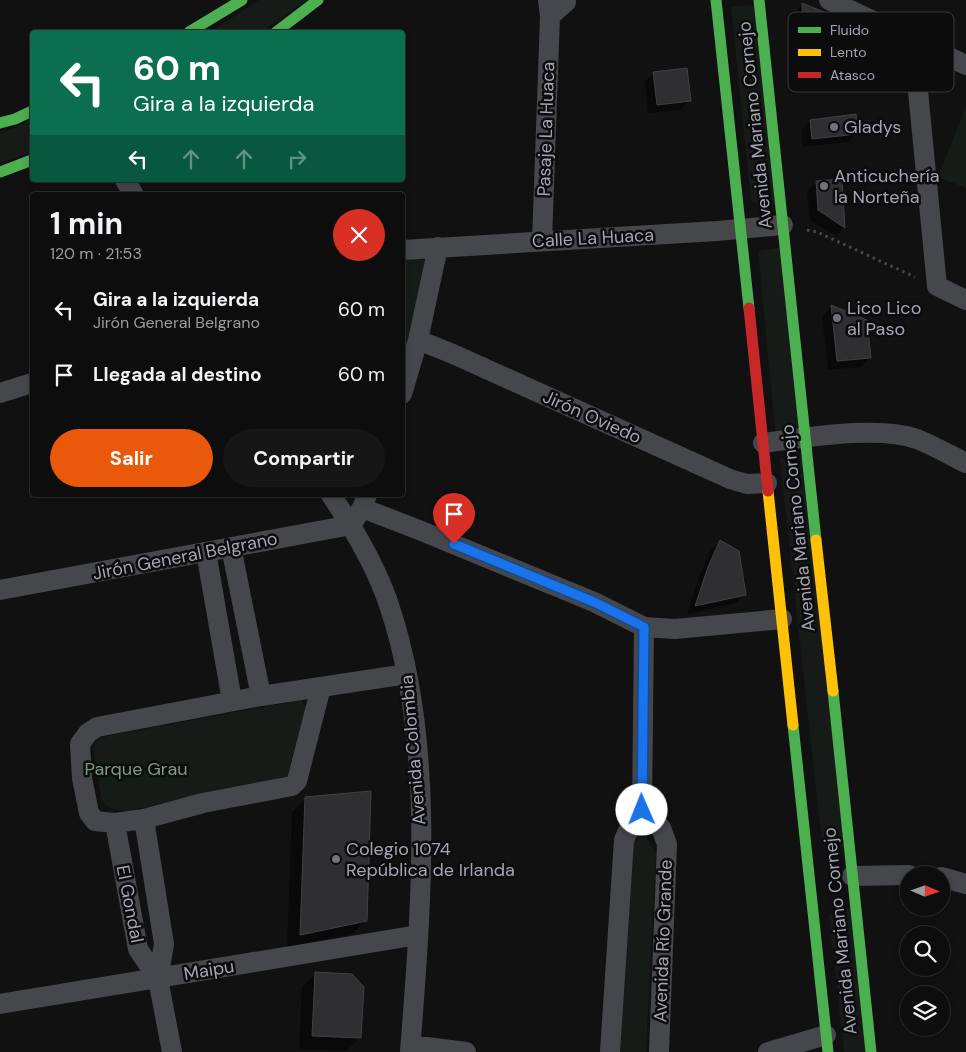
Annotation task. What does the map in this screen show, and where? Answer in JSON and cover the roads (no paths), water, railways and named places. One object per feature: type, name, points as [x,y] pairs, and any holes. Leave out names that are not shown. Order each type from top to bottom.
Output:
[{"type":"main road","points":[[192,30],[242,0]]},
{"type":"main road","points":[[279,30],[318,0]]},
{"type":"main road","name":"Avenida Mariano Cornejo","points":[[716,0],[809,872],[817,903],[827,1043]]},
{"type":"main road","name":"Avenida Mariano Cornejo","points":[[759,0],[806,438],[849,881],[871,1052]]},
{"type":"main road","points":[[0,123],[30,112]]},
{"type":"main road","points":[[0,172],[30,161]]},
{"type":"main road","points":[[809,872],[818,864]]},
{"type":"street","points":[[829,0],[854,12]]},
{"type":"street","name":"Pasaje La Huaca","points":[[542,241],[559,4]]},
{"type":"street","points":[[954,59],[966,65]]},
{"type":"street","points":[[918,92],[937,286],[966,300]]},
{"type":"street","name":"Calle La Huaca","points":[[405,250],[783,225]]},
{"type":"street","points":[[405,384],[418,340],[438,247]]},
{"type":"street","name":"Jirón Oviedo","points":[[418,340],[730,479],[747,484],[767,484]]},
{"type":"street","points":[[0,393],[30,384]]},
{"type":"street","points":[[763,444],[806,438],[884,432],[916,439],[966,463]]},
{"type":"street","name":"Avenida Colombia","points":[[335,497],[360,509],[400,639],[414,714],[421,788],[418,935],[411,1048]]},
{"type":"street","points":[[360,509],[419,530],[594,602],[644,627],[674,629],[782,619]]},
{"type":"street","name":"Jirón General Belgrano","points":[[0,590],[231,547],[360,509]]},
{"type":"street","points":[[231,547],[261,696]]},
{"type":"street","points":[[206,552],[232,701]]},
{"type":"street","points":[[610,1052],[624,840],[642,810],[644,627]]},
{"type":"street","points":[[321,687],[297,781],[292,786],[203,803],[144,819],[115,823],[96,821],[89,813],[82,778],[80,744],[88,733],[97,727],[261,696],[407,674]]},
{"type":"street","name":"Avenida Río Grande","points":[[642,810],[661,828],[667,844],[659,1052]]},
{"type":"street","name":"El Gondal","points":[[144,819],[164,944],[158,978],[172,1052]]},
{"type":"street","name":"El Gondal","points":[[115,823],[138,949],[158,978]]},
{"type":"street","points":[[849,881],[900,876]]},
{"type":"street","points":[[950,880],[966,884]]},
{"type":"street","name":"Maipu","points":[[0,1004],[418,935]]},
{"type":"street","points":[[768,1052],[827,1043]]},
{"type":"street","points":[[411,1048],[466,1052]]},
{"type":"place","name":"Gladys","points":[[834,127]]},
{"type":"place","name":"Anticuchería la Norteña","points":[[824,186]]},
{"type":"place","name":"Lico Lico al Paso","points":[[837,318]]},
{"type":"place","name":"Colegio 1074 República de Irlanda","points":[[336,859]]},
{"type":"park label","name":"Parque Grau","points":[[136,769]]}]
